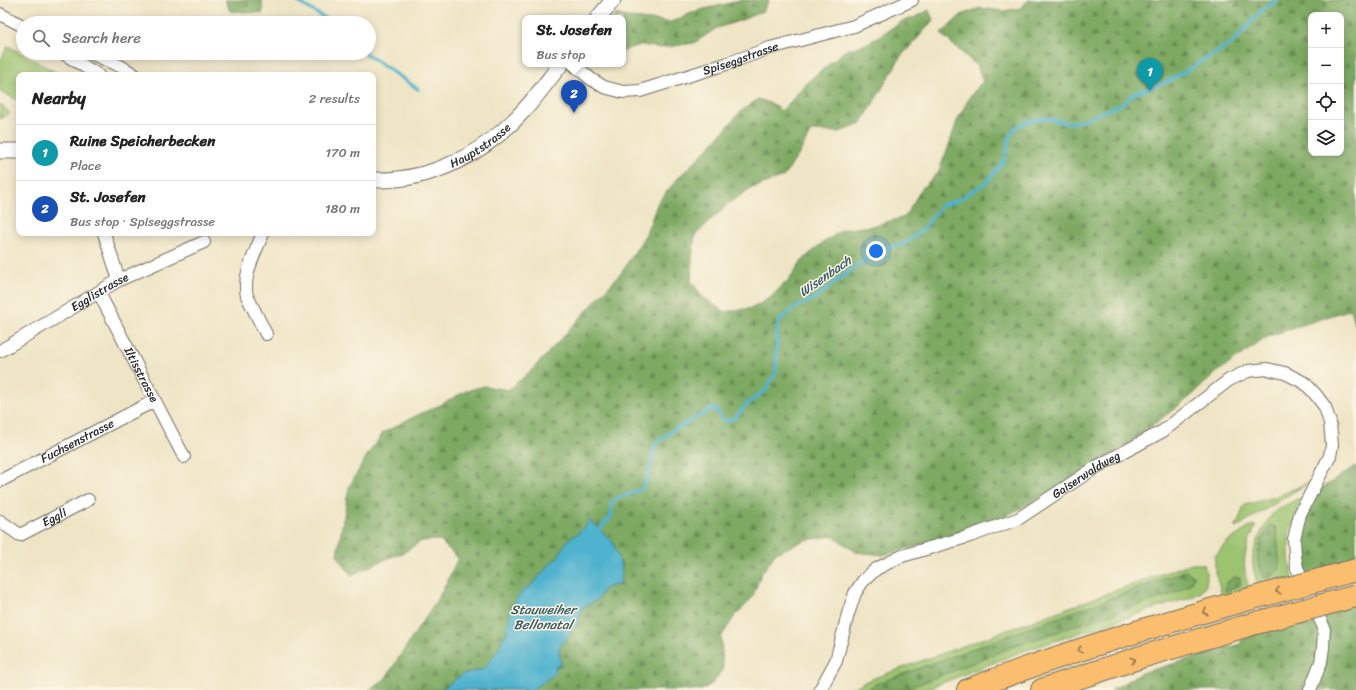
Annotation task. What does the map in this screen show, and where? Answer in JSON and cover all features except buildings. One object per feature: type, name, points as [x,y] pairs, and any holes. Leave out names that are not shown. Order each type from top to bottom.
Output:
[{"type":"highway","points":[[968,690],[1071,652],[1153,626],[1356,570]]},
{"type":"highway","points":[[1042,690],[1141,657],[1249,625],[1356,596]]},
{"type":"street","points":[[600,15],[613,0]]},
{"type":"street","name":"Spiseggstrasse","points":[[577,67],[604,88],[623,92],[640,91],[770,48],[854,26],[912,0]]},
{"type":"street","points":[[0,14],[16,22]]},
{"type":"street","points":[[73,60],[93,72]]},
{"type":"street","points":[[105,60],[129,72]]},
{"type":"street","name":"Hauptstrasse","points":[[376,180],[398,179],[433,172],[475,152],[500,135],[525,110],[559,67]]},
{"type":"street","points":[[0,151],[16,151]]},
{"type":"street","points":[[105,236],[119,280]]},
{"type":"street","points":[[262,236],[246,280],[246,290],[247,296],[266,334]]},
{"type":"street","name":"Egglistrasse","points":[[0,351],[119,280],[204,242]]},
{"type":"street","name":"Iltisstrasse","points":[[99,293],[184,457]]},
{"type":"street","name":"Gaiserwaldweg","points":[[820,690],[836,661],[855,592],[863,581],[876,569],[902,556],[970,536],[1018,518],[1096,467],[1163,431],[1229,380],[1248,371],[1267,369],[1286,373],[1305,383],[1325,407],[1330,423],[1332,445],[1330,456],[1300,514],[1294,539],[1297,568],[1324,628],[1321,662],[1310,690]]},
{"type":"street","name":"Fuchsenstrasse","points":[[0,481],[154,401]]},
{"type":"street","name":"Eggli","points":[[0,521],[20,535],[88,500]]},
{"type":"green space","points":[[225,0],[262,0],[263,13],[230,11]]},
{"type":"green space","points":[[743,0],[769,0],[763,11],[717,28],[694,43],[660,48],[640,45],[626,50],[626,17],[671,22],[696,11]]},
{"type":"green space","points":[[1029,0],[1356,0],[1356,328],[1351,309],[1269,336],[1217,372],[1191,396],[1132,441],[1053,491],[1002,518],[941,540],[883,555],[856,552],[833,536],[805,540],[776,553],[761,574],[752,598],[735,616],[721,637],[723,668],[713,683],[702,690],[369,690],[385,679],[443,590],[458,558],[439,540],[421,541],[403,553],[381,561],[351,575],[337,555],[349,487],[368,454],[383,433],[466,391],[484,386],[508,390],[531,371],[622,272],[646,234],[658,202],[740,112],[758,99],[775,105],[781,111],[805,84],[846,50],[866,44],[903,21],[916,17],[929,10],[933,20],[901,56],[861,124],[839,132],[811,131],[799,154],[784,176],[750,189],[729,203],[695,235],[691,281],[702,296],[724,312],[752,308],[770,298],[789,279],[801,262],[817,247],[842,230],[872,226],[905,217],[922,188],[938,173],[957,121],[971,95],[983,81],[976,65],[941,34],[961,15],[980,8],[1004,11],[1020,8]]},
{"type":"green space","points":[[8,46],[16,50],[16,60],[34,60],[56,72],[16,72],[16,99],[0,91],[0,61]]},
{"type":"green space","points":[[0,104],[9,112],[9,114],[0,119]]},
{"type":"green space","points":[[1356,466],[1356,564],[1309,577],[1300,554],[1301,527],[1319,490]]},
{"type":"green space","points":[[1310,482],[1235,528],[1245,505],[1274,497]]},
{"type":"green space","points":[[1297,499],[1302,500],[1289,533],[1289,558],[1293,579],[1259,588],[1254,573],[1253,557],[1259,539],[1265,525],[1273,514],[1277,510]]},
{"type":"green space","points":[[1253,525],[1256,527],[1248,543],[1245,554],[1246,576],[1250,590],[1223,598],[1215,572],[1215,556],[1227,542]]},
{"type":"green space","points":[[1270,525],[1275,527],[1277,534],[1280,569],[1271,578],[1263,577],[1257,560],[1261,541]]},
{"type":"green space","points":[[1189,564],[1204,564],[1207,577],[1206,585],[1200,593],[1190,598],[1021,652],[924,690],[848,690],[869,680]]},
{"type":"green space","points":[[1185,571],[1194,576],[1190,584],[1173,594],[1020,644],[904,690],[865,690],[876,684]]},
{"type":"green space","points":[[1234,577],[1240,578],[1241,585],[1225,591],[1226,583]]},
{"type":"green space","points":[[1356,603],[1356,690],[1111,690],[1141,673],[1241,644],[1241,641],[1256,631]]},
{"type":"water","name":"Stauweiher Bellonatal","points":[[589,520],[613,542],[622,569],[620,584],[605,588],[598,599],[582,608],[578,623],[559,648],[561,665],[555,667],[556,673],[532,690],[441,690],[463,674],[484,669],[499,648],[502,639],[506,634],[511,608],[517,598],[524,590],[534,583],[558,557],[563,547],[572,536],[578,534],[580,530],[585,528]]},
{"type":"waterway","points":[[295,0],[321,16]]},
{"type":"waterway","name":"Wisenbach","points":[[599,530],[611,516],[612,501],[642,489],[650,470],[655,444],[672,431],[712,409],[717,410],[722,420],[726,421],[735,418],[747,404],[766,390],[776,372],[777,328],[780,320],[794,308],[812,300],[871,255],[883,248],[905,244],[923,229],[942,205],[958,200],[987,182],[1003,162],[1010,137],[1015,128],[1026,122],[1043,118],[1069,123],[1080,121],[1122,104],[1135,93],[1169,81],[1232,43],[1262,10],[1278,0]]},
{"type":"waterway","points":[[375,60],[418,89]]},
{"type":"place","name":"Ruine Speicherbecken","points":[[1150,91]]},
{"type":"place","name":"St. Josefen","points":[[574,113]]}]
